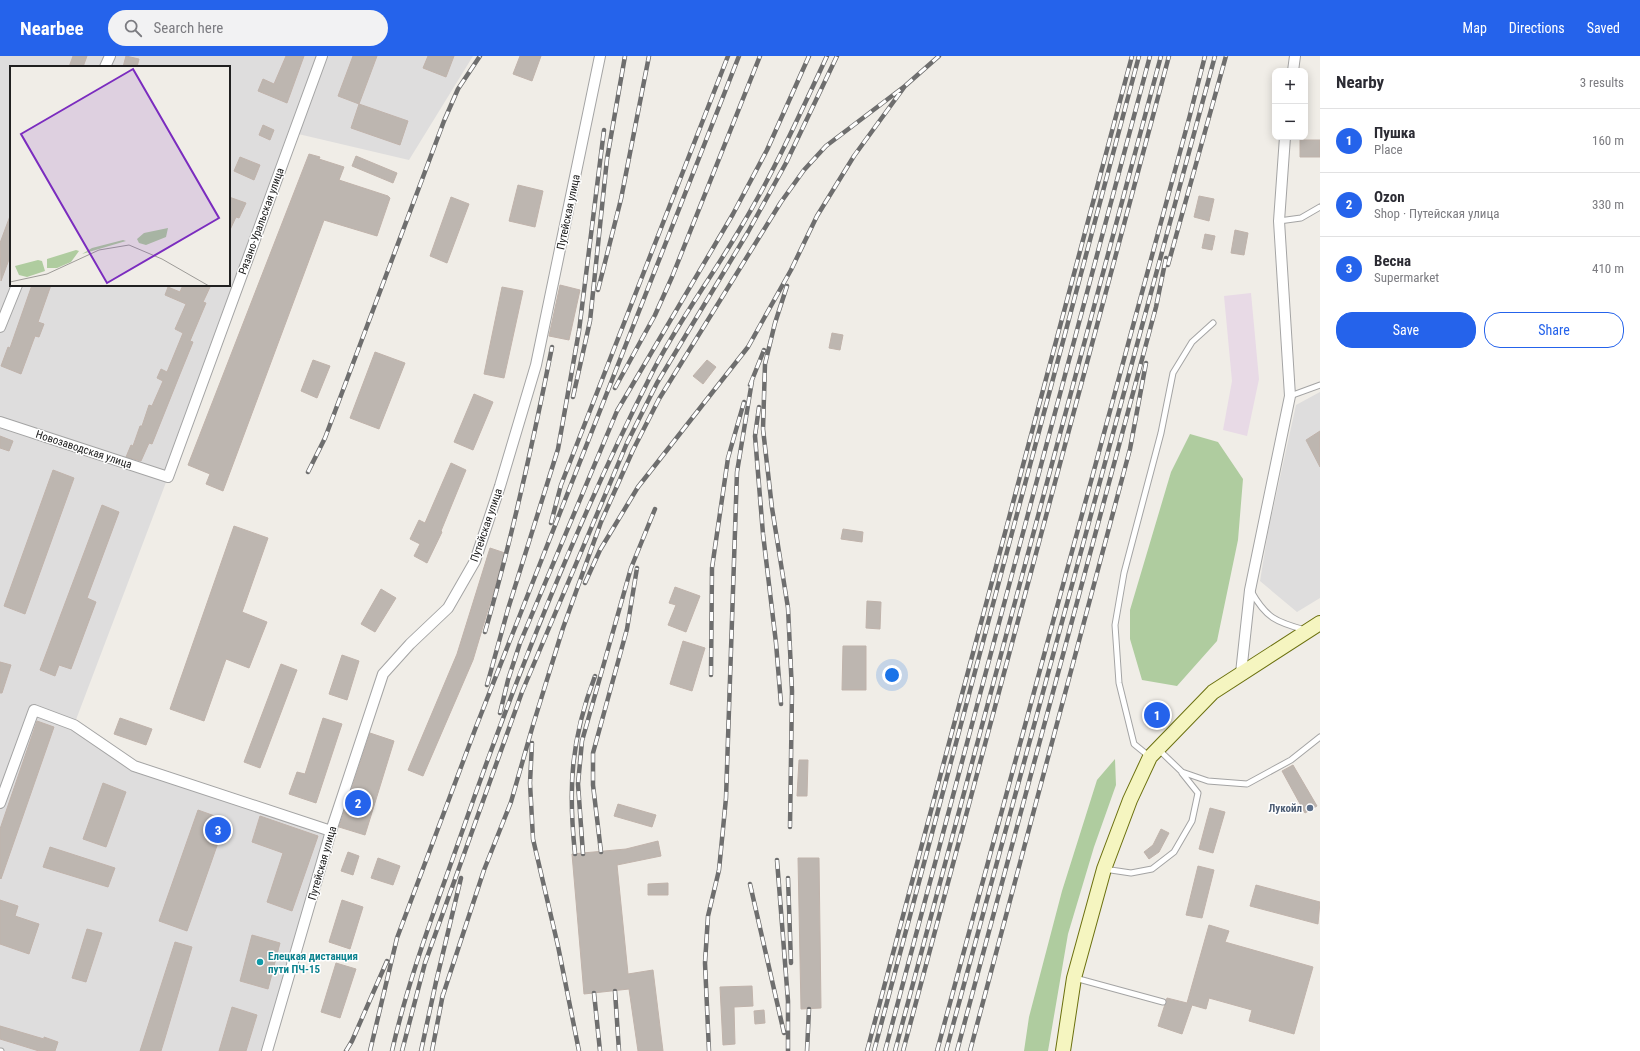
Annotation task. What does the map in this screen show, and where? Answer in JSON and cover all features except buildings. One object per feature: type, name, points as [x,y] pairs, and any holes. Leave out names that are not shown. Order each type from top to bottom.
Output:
[{"type":"main road","points":[[1063,1051],[1074,978],[1104,869],[1130,800],[1154,753],[1213,692],[1320,623]]},
{"type":"street","points":[[105,66],[110,56]]},
{"type":"street","name":"Рязано-Уральская улица","points":[[168,477],[322,56]]},
{"type":"street","name":"Путейская улица","points":[[267,1051],[331,831],[383,674],[410,644],[448,608],[475,561],[500,486],[536,365],[600,56]]},
{"type":"street","points":[[1293,68],[1295,56]]},
{"type":"street","points":[[1241,673],[1250,590],[1290,396],[1279,221],[1285,140]]},
{"type":"street","points":[[0,327],[17,286]]},
{"type":"street","name":"Новозаводская улица","points":[[0,422],[168,477]]},
{"type":"street","points":[[0,803],[34,710],[74,725],[134,766],[331,831]]},
{"type":"lane","points":[[1279,221],[1301,218],[1320,207]]},
{"type":"lane","points":[[1213,323],[1192,342],[1173,373],[1161,433],[1124,573],[1115,626],[1119,683],[1134,744],[1154,753],[1182,772],[1208,782],[1247,784],[1291,760],[1320,737]]},
{"type":"lane","points":[[1290,396],[1320,385]]},
{"type":"lane","points":[[1250,590],[1260,608],[1270,617],[1285,625],[1308,631]]},
{"type":"lane","points":[[1104,869],[1131,873],[1152,869],[1174,852],[1192,820],[1198,793],[1182,772]]},
{"type":"lane","points":[[1074,978],[1163,1002]]},
{"type":"shaded area","points":[[0,56],[473,56],[409,160],[294,133],[168,477],[74,725],[134,766],[331,831],[267,1051],[0,1051]]},
{"type":"shaded area","points":[[1251,293],[1259,379],[1247,436],[1223,430],[1232,381],[1224,296]]},
{"type":"shaded area","points":[[1320,392],[1320,598],[1297,612],[1260,581],[1268,532],[1296,405]]},
{"type":"green space","points":[[1190,434],[1218,442],[1243,479],[1238,540],[1217,641],[1177,686],[1142,680],[1130,639],[1130,610],[1171,472]]},
{"type":"green space","points":[[1115,759],[1116,785],[1094,847],[1068,934],[1048,1051],[1024,1051],[1029,1017],[1062,891],[1097,780]]},
{"type":"railway","points":[[308,472],[325,438],[444,121],[458,89],[480,56]]},
{"type":"railway","points":[[573,397],[590,321],[607,159],[625,56]]},
{"type":"railway","points":[[598,290],[621,199],[649,56]]},
{"type":"railway","points":[[551,523],[561,485],[728,56]]},
{"type":"railway","points":[[370,1051],[397,938],[476,727],[739,56]]},
{"type":"railway","points":[[615,388],[655,315],[672,277],[760,56]]},
{"type":"railway","points":[[500,713],[508,680],[520,643],[617,411],[733,214],[767,150],[809,56]]},
{"type":"railway","points":[[392,1051],[415,968],[433,913],[504,716],[548,601],[572,544],[650,377],[682,320],[730,246],[765,185],[827,56]]},
{"type":"railway","points":[[402,1051],[425,963],[522,692],[627,443],[657,383],[748,232],[786,163],[837,56]]},
{"type":"railway","points":[[585,583],[600,550],[638,487],[748,347],[791,270],[817,216],[854,156],[905,86],[939,56]]},
{"type":"railway","points":[[867,1051],[1132,56]]},
{"type":"railway","points":[[874,1051],[1139,56]]},
{"type":"railway","points":[[885,1051],[1150,56]]},
{"type":"railway","points":[[895,1051],[1161,56]]},
{"type":"railway","points":[[903,1051],[1169,56]]},
{"type":"railway","points":[[937,1051],[1205,56]]},
{"type":"railway","points":[[946,1051],[1215,56]]},
{"type":"railway","points":[[1168,265],[1226,56]]},
{"type":"railway","points":[[442,998],[484,870],[511,802],[563,628],[601,522],[633,450],[659,399],[781,202],[804,170],[826,146],[905,86]]},
{"type":"railway","points":[[487,685],[508,609],[558,449],[579,331],[604,130]]},
{"type":"railway","points":[[957,1051],[1156,307],[1166,258]]},
{"type":"railway","points":[[787,286],[775,323],[765,364],[763,429],[772,508],[788,608],[792,691],[790,827]]},
{"type":"railway","points":[[485,632],[522,490],[552,347]]},
{"type":"railway","points":[[750,385],[764,350]]},
{"type":"railway","points":[[970,1051],[1130,449],[1146,363]]},
{"type":"railway","points":[[709,1051],[705,963],[708,916],[719,870],[726,798],[737,472],[752,381]]},
{"type":"railway","points":[[711,675],[712,568],[728,458],[744,402]]},
{"type":"railway","points":[[759,407],[755,436],[763,534],[776,643],[781,704]]},
{"type":"railway","points":[[583,854],[578,784],[582,741],[631,568],[655,509]]},
{"type":"railway","points":[[601,852],[593,785],[593,753],[627,629],[637,568]]},
{"type":"railway","points":[[575,854],[572,807],[573,764],[581,721],[595,676]]},
{"type":"railway","points":[[532,743],[530,783],[533,839],[558,946],[579,1051]]},
{"type":"railway","points":[[777,860],[788,1001],[788,1051]]},
{"type":"railway","points":[[421,1051],[461,878]]},
{"type":"railway","points":[[788,878],[791,963]]},
{"type":"railway","points":[[750,884],[784,1033]]},
{"type":"railway","points":[[346,1051],[352,1041],[387,961]]},
{"type":"railway","points":[[615,991],[619,1051]]},
{"type":"railway","points":[[594,993],[600,1051]]},
{"type":"railway","points":[[432,1051],[443,994]]},
{"type":"railway","points":[[807,1051],[809,1009]]},
{"type":"place","name":"Пушка","points":[[1157,715]]},
{"type":"place","name":"Ozon","points":[[358,803]]},
{"type":"place","name":"Лукойл","points":[[1310,808]]},
{"type":"place","name":"Весна","points":[[218,830]]},
{"type":"place","name":"Елецкая дистанция пути ПЧ-15","points":[[260,962]]}]
